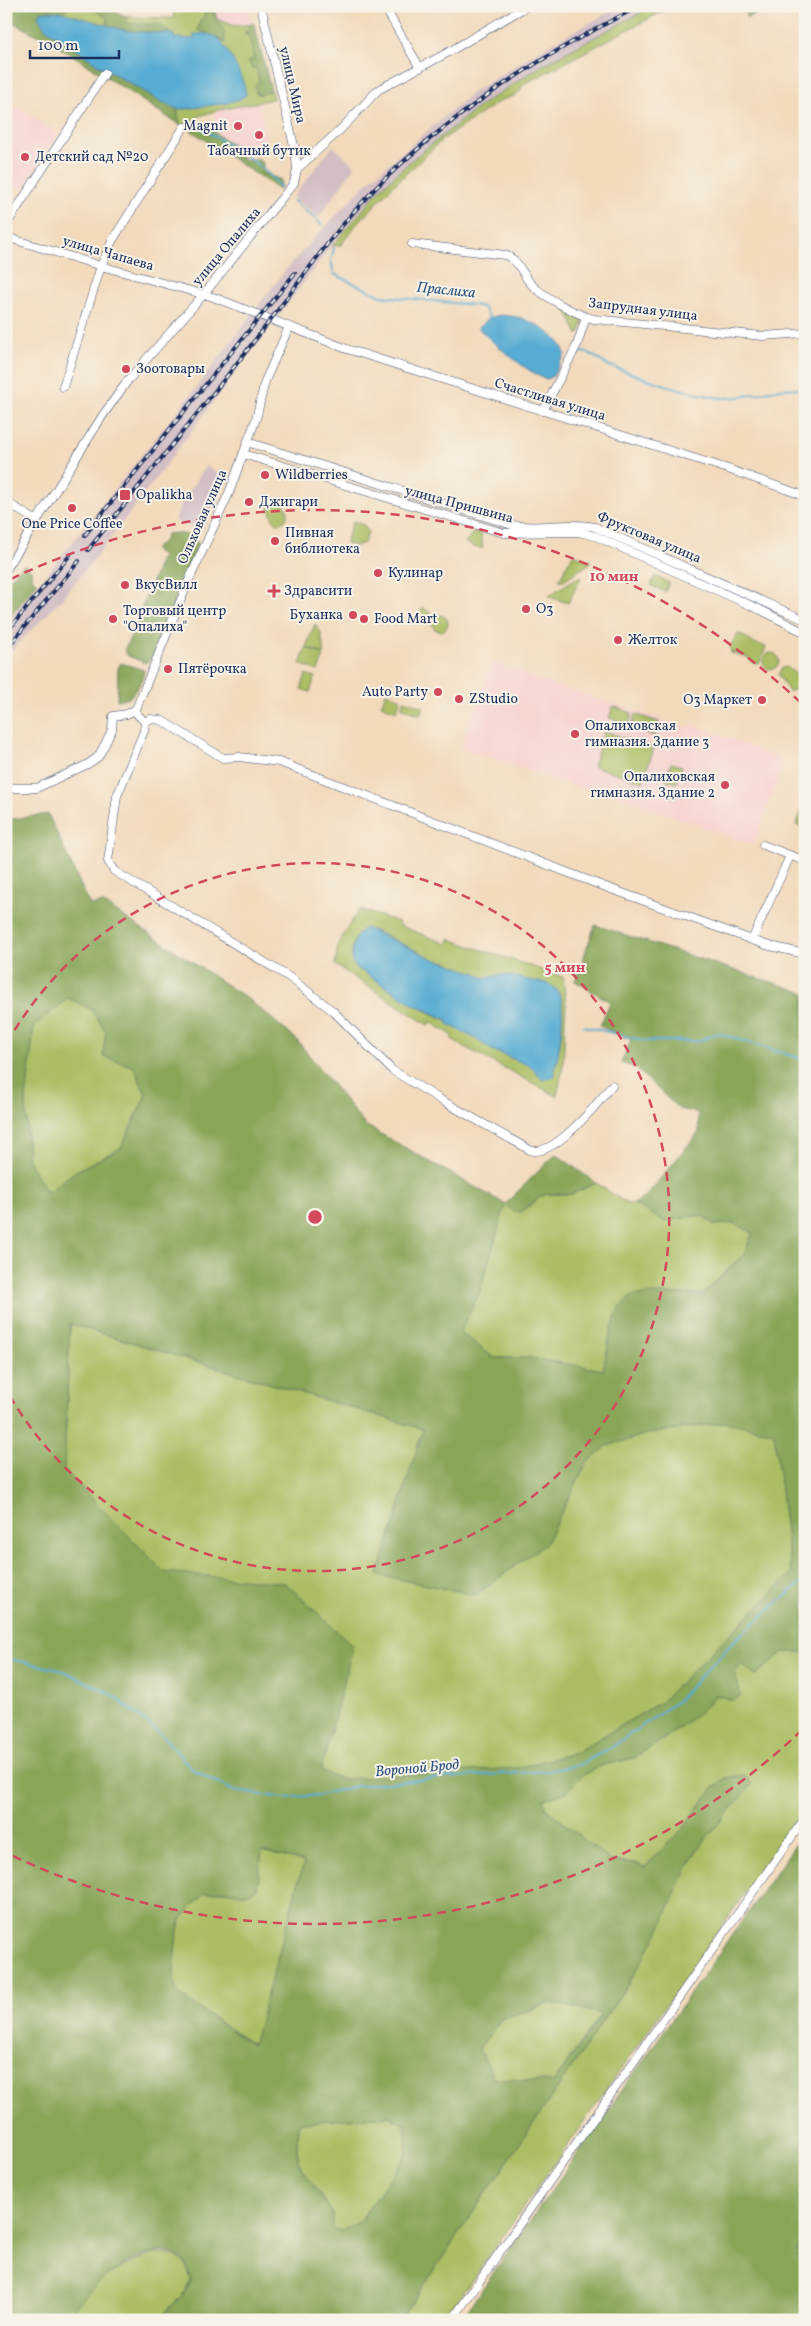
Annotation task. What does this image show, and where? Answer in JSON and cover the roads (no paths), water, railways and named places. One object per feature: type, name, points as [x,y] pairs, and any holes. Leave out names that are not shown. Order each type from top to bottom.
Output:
[{"type":"street","name":"улица Мира","points":[[261,6],[295,150],[297,169]]},
{"type":"street","points":[[384,6],[420,68]]},
{"type":"street","name":"улица Опалиха","points":[[6,570],[93,430],[124,386],[204,294],[291,189],[297,169],[341,129],[378,90],[528,6]]},
{"type":"street","points":[[6,225],[105,73]]},
{"type":"street","points":[[62,386],[112,241],[184,126]]},
{"type":"street","name":"улица Чапаева","points":[[6,237],[204,294],[289,327]]},
{"type":"street","name":"Запрудная улица","points":[[412,244],[505,255],[513,258],[530,283],[586,317],[763,336],[805,334]]},
{"type":"street","points":[[543,411],[577,345],[586,317]]},
{"type":"street","name":"Счастливая улица","points":[[289,327],[347,349],[726,468],[805,496]]},
{"type":"street","name":"Ольховая улица","points":[[138,712],[191,576],[229,493],[256,418],[265,381],[289,327]]},
{"type":"street","name":"Фруктовая улица","points":[[247,442],[512,525],[526,528],[581,524],[595,527],[805,620]]},
{"type":"street","name":"улица Пришвина","points":[[242,454],[504,532],[579,532],[594,536],[761,610],[805,633]]},
{"type":"street","points":[[6,502],[37,521]]},
{"type":"street","points":[[6,788],[37,788],[88,764],[98,757],[104,746],[112,730],[113,716],[138,712],[145,722],[144,731],[117,796],[108,860],[114,871],[289,977],[333,1011],[392,1070],[530,1150],[535,1152],[543,1151],[573,1128],[591,1112],[612,1085]]},
{"type":"street","points":[[145,722],[161,720],[223,758],[239,757],[279,762],[601,885],[752,940],[805,954]]},
{"type":"street","points":[[763,845],[805,861]]},
{"type":"street","points":[[752,940],[790,856]]},
{"type":"street","points":[[452,2320],[805,1818]]},
{"type":"water","points":[[41,12],[62,12],[127,31],[174,34],[174,38],[194,39],[194,34],[214,36],[219,39],[234,62],[243,81],[246,95],[227,103],[177,109],[100,66],[45,28],[38,16]]},
{"type":"water","points":[[500,315],[518,317],[542,328],[554,337],[563,348],[565,354],[553,376],[548,379],[532,372],[512,358],[478,328],[489,318]]},
{"type":"water","points":[[366,928],[436,960],[477,973],[486,978],[499,975],[509,976],[547,983],[554,988],[559,994],[561,1001],[562,1022],[553,1077],[543,1080],[530,1066],[492,1050],[448,1024],[448,1020],[413,1004],[357,968],[352,962],[353,947],[356,938]]},
{"type":"waterway","name":"Праслиха","points":[[190,121],[251,159],[272,177],[280,187]]},
{"type":"waterway","name":"Праслиха","points":[[294,201],[322,225]]},
{"type":"waterway","name":"Праслиха","points":[[334,248],[331,260],[334,274],[381,296],[474,305],[483,307],[491,319]]},
{"type":"waterway","name":"Праслиха","points":[[576,352],[588,353],[605,364],[662,384],[714,397],[738,397],[796,388],[805,390]]},
{"type":"waterway","points":[[6,597],[11,590]]},
{"type":"waterway","points":[[584,1026],[646,1041],[698,1041],[718,1033],[805,1060]]},
{"type":"waterway","name":"Вороной Брод","points":[[6,1658],[64,1671],[111,1694],[163,1736],[193,1770],[234,1791],[285,1798],[319,1795],[357,1786],[439,1778],[547,1771],[579,1765],[612,1747],[676,1702],[737,1638],[805,1579]]},
{"type":"railway","points":[[88,550],[241,359],[338,231],[389,175],[446,126],[508,81],[572,42],[640,6]]},
{"type":"railway","points":[[85,535],[295,273]]},
{"type":"railway","points":[[6,633],[70,555]]},
{"type":"railway","points":[[6,649],[79,561]]},
{"type":"place","name":"Magnit","points":[[238,126]]},
{"type":"place","name":"Табачный бутик","points":[[259,135]]},
{"type":"place","name":"Детский сад №20","points":[[25,157]]},
{"type":"place","name":"Зоотовары","points":[[126,369]]},
{"type":"place","name":"Wildberries","points":[[265,475]]},
{"type":"place","name":"Opalikha","points":[[125,495]]},
{"type":"place","name":"Джигари","points":[[249,502]]},
{"type":"place","name":"One Price Coffee","points":[[72,508]]},
{"type":"place","name":"Пивная библиотека","points":[[275,541]]},
{"type":"place","name":"Кулинар","points":[[378,573]]},
{"type":"place","name":"ВкусВилл","points":[[125,585]]},
{"type":"place","name":"Здравсити","points":[[274,591]]},
{"type":"place","name":"О3","points":[[526,609]]},
{"type":"place","name":"Буханка","points":[[353,615]]},
{"type":"place","name":"Торговый центр \"Опалиха\"","points":[[113,619]]},
{"type":"place","name":"Food Mart","points":[[364,619]]},
{"type":"place","name":"Желток","points":[[618,640]]},
{"type":"place","name":"Пятёрочка","points":[[168,669]]},
{"type":"place","name":"Auto Party","points":[[438,692]]},
{"type":"place","name":"ZStudio","points":[[459,699]]},
{"type":"place","name":"О3 Маркет","points":[[762,700]]},
{"type":"place","name":"Опалиховская гимназия. Здание 3","points":[[575,734]]},
{"type":"place","name":"Опалиховская гимназия. Здание 2","points":[[725,785]]}]
